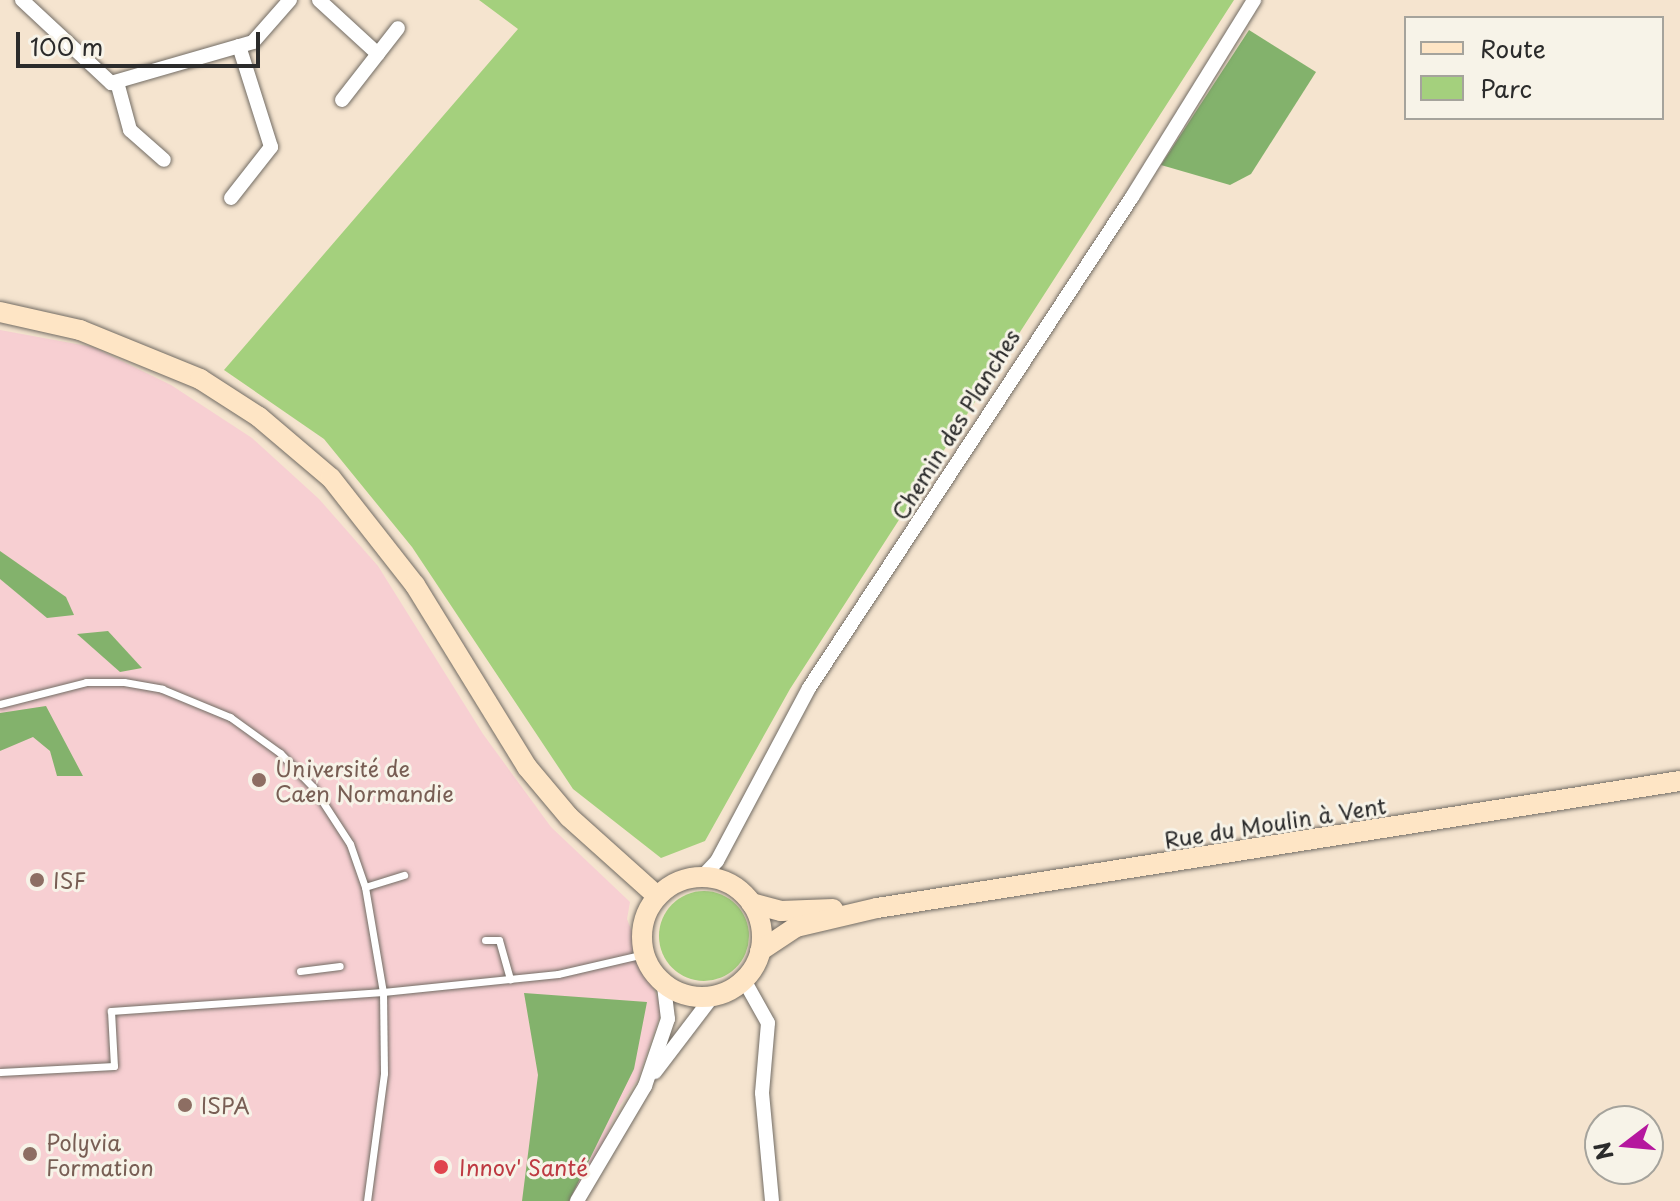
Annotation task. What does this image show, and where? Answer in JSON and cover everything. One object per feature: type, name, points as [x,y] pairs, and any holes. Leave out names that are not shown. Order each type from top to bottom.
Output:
[{"type":"main road","points":[[0,312],[80,330],[200,379],[259,417],[331,478],[384,540],[527,767],[569,817],[657,896]]},
{"type":"main road","name":"Rue du Moulin à Vent","points":[[877,908],[1680,781]]},
{"type":"main road","points":[[760,951],[760,922],[751,903],[737,888],[702,877],[670,885],[657,896],[643,923],[644,954],[664,984],[687,995],[713,996],[744,980],[760,951],[796,927],[877,908]]},
{"type":"main road","points":[[751,903],[781,911],[877,908]]},
{"type":"street","points":[[22,0],[107,81],[117,82],[253,42],[290,0]]},
{"type":"street","points":[[319,0],[378,54]]},
{"type":"street","name":"Chemin des Planches","points":[[702,877],[717,861],[809,688],[1132,197],[1254,0]]},
{"type":"street","points":[[342,100],[398,28]]},
{"type":"street","points":[[231,198],[271,147],[239,46]]},
{"type":"street","points":[[117,82],[130,130],[164,160]]},
{"type":"street","points":[[744,980],[768,1023],[762,1093],[772,1201]]},
{"type":"street","points":[[645,1086],[668,1019],[664,984]]},
{"type":"street","points":[[577,1201],[645,1086],[713,996]]},
{"type":"lane","points":[[0,704],[86,682],[124,682],[162,689],[230,717],[280,753],[313,787],[350,844],[365,887],[383,992],[384,1073],[367,1201]]},
{"type":"lane","points":[[365,887],[404,875]]},
{"type":"lane","points":[[485,940],[499,940],[510,979]]},
{"type":"lane","points":[[0,1072],[114,1066],[111,1011],[383,992],[510,979],[644,954]]},
{"type":"lane","points":[[300,971],[340,966]]},
{"type":"shaded area","name":"Université de Caen Normandie","points":[[0,330],[93,347],[171,385],[252,438],[319,499],[378,566],[483,734],[551,827],[630,902],[627,919],[662,1010],[638,1079],[619,1107],[577,1201],[0,1201]]},
{"type":"green space","points":[[479,0],[1234,0],[790,689],[705,841],[661,858],[573,789],[412,547],[324,439],[224,370],[518,29]]},
{"type":"green space","points":[[1249,30],[1316,72],[1251,174],[1230,185],[1161,165]]},
{"type":"green space","points":[[0,551],[66,597],[74,615],[47,618],[0,579]]},
{"type":"green space","points":[[108,631],[142,668],[120,672],[77,634]]},
{"type":"green space","points":[[46,706],[83,776],[57,776],[50,751],[33,737],[0,751],[0,713]]},
{"type":"green space","points":[[704,891],[721,895],[736,904],[745,919],[749,936],[745,953],[736,968],[721,977],[704,981],[687,977],[672,968],[663,953],[659,936],[663,919],[672,904],[687,895]]},
{"type":"green space","points":[[524,993],[647,1002],[634,1069],[569,1201],[522,1201],[538,1075]]},
{"type":"place","name":"Université de Caen Normandie","points":[[259,780]]},
{"type":"place","name":"ISF","points":[[37,880]]},
{"type":"place","name":"ISPA","points":[[185,1105]]},
{"type":"place","name":"Polyvia Formation","points":[[30,1154]]},
{"type":"place","name":"Innov' Santé","points":[[441,1167]]}]
